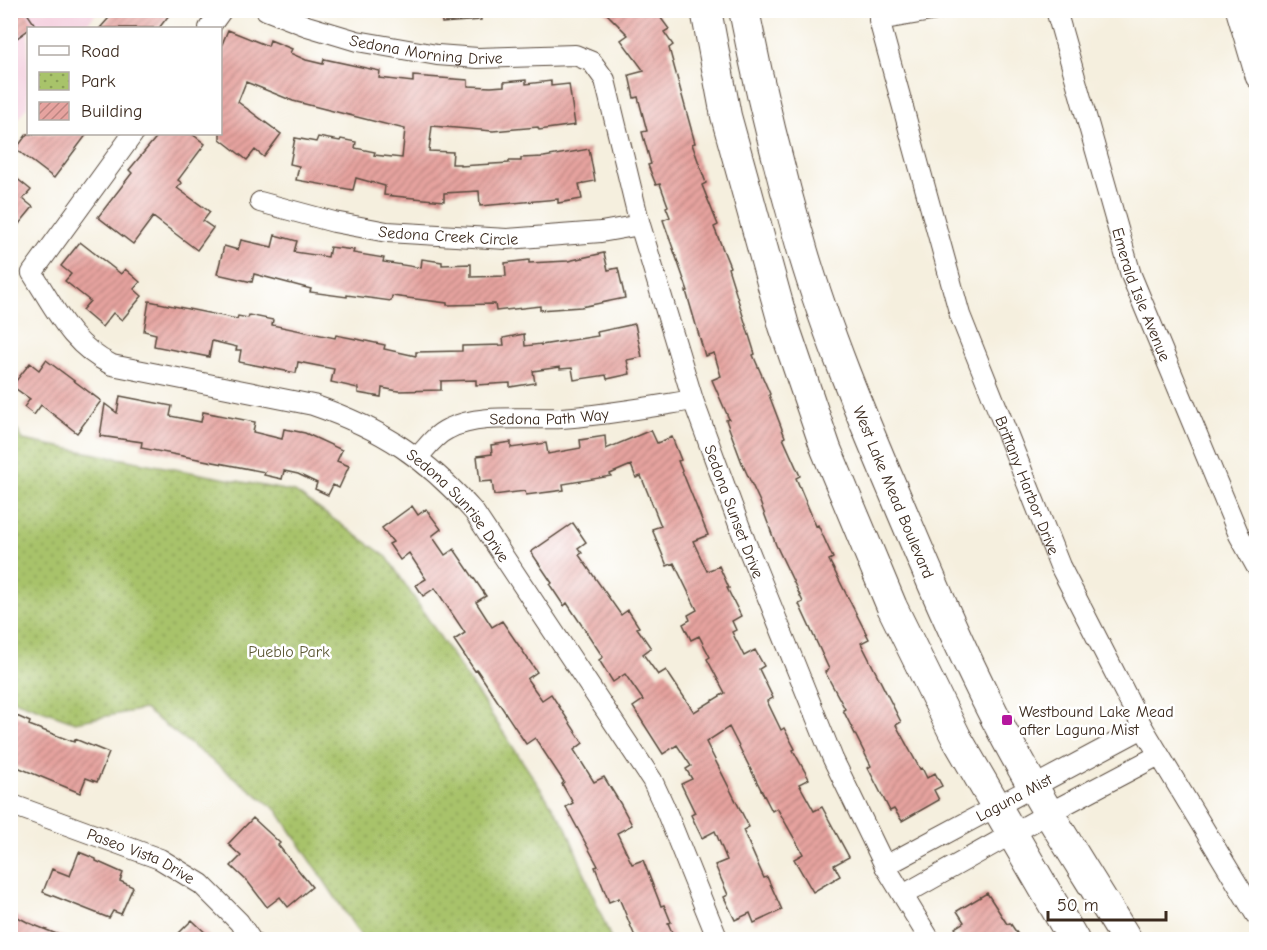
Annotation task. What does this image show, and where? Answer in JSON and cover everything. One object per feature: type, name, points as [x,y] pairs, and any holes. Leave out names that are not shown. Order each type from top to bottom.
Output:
[{"type":"main road","points":[[706,10],[729,127],[784,326],[826,449],[891,607],[956,737],[1074,939]]},
{"type":"main road","name":"West Lake Mead Boulevard","points":[[744,10],[780,170],[823,312],[870,437],[933,585],[995,717],[1033,788],[1127,939]]},
{"type":"street","points":[[210,27],[222,10]]},
{"type":"street","name":"Sedona Morning Drive","points":[[266,10],[307,26],[357,41],[437,55],[478,58],[574,54],[592,62]]},
{"type":"street","name":"Brittany Harbor Drive","points":[[937,10],[879,20],[960,315],[1060,566],[1143,728],[1257,915]]},
{"type":"street","name":"Emerald Isle Avenue","points":[[1056,10],[1131,275],[1239,535],[1257,566]]},
{"type":"street","points":[[1236,10],[1257,78]]},
{"type":"street","name":"Sedona Sunset Drive","points":[[592,62],[605,80],[640,225],[693,400],[745,541],[833,759],[885,866],[930,939]]},
{"type":"street","name":"Sedona Sunrise Drive","points":[[132,135],[32,273],[74,339],[96,357],[112,365],[313,405],[345,416],[382,434],[418,458],[450,485],[474,512],[652,780],[718,939]]},
{"type":"street","name":"Sedona Creek Circle","points":[[260,202],[334,222],[387,232],[507,239],[601,232],[640,225]]},
{"type":"street","name":"Sedona Path Way","points":[[418,458],[430,442],[448,429],[479,420],[562,418],[693,400]]},
{"type":"street","name":"Laguna Mist","points":[[885,866],[1143,728]]},
{"type":"street","name":"Laguna Mist","points":[[903,895],[1049,813],[1159,755]]},
{"type":"street","name":"Paseo Vista Drive","points":[[10,804],[160,859],[201,884],[239,922],[251,939]]},
{"type":"shaded area","points":[[11,11],[98,11],[85,27],[27,27],[27,106],[11,130]]},
{"type":"green space","name":"Pueblo Park","points":[[11,420],[23,440],[295,492],[387,557],[566,827],[611,939],[363,939],[277,810],[144,709],[75,722],[11,699]]},
{"type":"building","points":[[10,10],[25,10],[35,25],[27,27],[27,31],[10,43]]},
{"type":"building","points":[[116,10],[173,10],[160,27],[101,27]]},
{"type":"building","points":[[441,10],[480,10],[481,20],[442,23]]},
{"type":"building","points":[[603,10],[655,10],[669,29],[664,32],[673,45],[669,48],[695,143],[692,144],[706,183],[702,185],[718,225],[714,227],[730,267],[728,268],[755,354],[753,355],[770,394],[785,437],[783,438],[800,476],[796,478],[816,526],[818,525],[833,558],[829,560],[869,639],[861,643],[901,722],[896,725],[920,769],[922,768],[927,778],[935,773],[942,786],[934,790],[939,800],[902,821],[894,809],[890,811],[868,768],[871,766],[843,710],[845,709],[825,672],[829,669],[799,604],[803,602],[776,545],[726,420],[729,419],[712,380],[721,376],[714,353],[705,356],[686,291],[688,291],[663,220],[670,217],[666,207],[668,206],[660,184],[656,185],[648,165],[651,164],[642,132],[647,131],[638,97],[634,98],[629,75],[644,71],[621,40],[628,35]]},
{"type":"building","points":[[228,30],[268,46],[270,40],[292,49],[290,53],[306,60],[323,64],[324,59],[380,71],[379,78],[413,82],[413,76],[468,80],[468,86],[504,86],[504,82],[526,80],[526,84],[551,81],[551,86],[569,84],[575,125],[539,130],[538,127],[493,131],[432,126],[429,151],[453,152],[452,164],[460,164],[460,166],[509,163],[509,161],[521,161],[521,158],[544,157],[589,149],[595,181],[579,184],[582,199],[558,203],[558,199],[480,206],[479,191],[444,193],[444,201],[384,195],[385,186],[356,178],[353,190],[296,180],[299,166],[290,164],[295,138],[316,142],[318,137],[340,141],[341,139],[356,142],[355,148],[375,152],[374,155],[402,158],[405,129],[293,101],[246,82],[238,102],[281,134],[264,157],[255,150],[247,160],[220,139],[222,135],[222,44]]},
{"type":"building","points":[[27,134],[86,135],[54,178],[16,149]]},
{"type":"building","points":[[158,135],[193,135],[205,144],[178,180],[182,183],[177,188],[210,212],[203,221],[213,228],[197,250],[153,217],[133,244],[98,217],[132,173],[129,170]]},
{"type":"building","points":[[10,173],[31,190],[23,199],[33,207],[10,235]]},
{"type":"building","points":[[275,235],[297,241],[294,252],[328,257],[330,247],[354,250],[353,253],[384,258],[383,262],[421,268],[422,259],[442,262],[442,265],[471,264],[471,277],[506,276],[505,263],[529,260],[529,263],[568,261],[604,253],[608,270],[618,268],[625,298],[581,307],[540,310],[540,306],[496,311],[495,304],[447,305],[447,303],[392,296],[391,301],[347,295],[347,297],[310,292],[311,289],[254,274],[252,282],[217,274],[224,246],[238,250],[241,240],[272,247]]},
{"type":"building","points":[[80,242],[121,274],[125,269],[140,282],[134,289],[142,296],[122,320],[113,313],[102,327],[82,310],[90,301],[65,281],[71,274],[61,266]]},
{"type":"building","points":[[149,301],[237,319],[238,316],[248,318],[249,315],[273,320],[272,325],[335,338],[336,335],[385,345],[384,349],[416,356],[416,352],[462,351],[462,346],[504,345],[503,338],[524,334],[525,346],[541,345],[598,336],[597,332],[635,324],[642,357],[627,360],[630,374],[607,379],[606,375],[574,380],[572,368],[560,369],[560,367],[533,371],[535,383],[510,387],[510,383],[476,385],[476,380],[441,381],[441,390],[398,391],[382,388],[381,397],[358,393],[358,388],[331,382],[334,369],[298,362],[296,373],[239,362],[241,350],[212,341],[209,357],[154,346],[156,334],[144,331]]},
{"type":"building","points":[[46,360],[101,401],[77,433],[41,405],[34,415],[24,407],[30,399],[12,386],[30,363],[39,370]]},
{"type":"building","points":[[120,396],[172,406],[170,416],[201,422],[203,412],[255,422],[253,432],[282,439],[284,429],[305,433],[342,450],[337,461],[349,466],[339,488],[333,485],[328,495],[315,489],[317,483],[298,474],[284,471],[282,479],[264,475],[265,472],[141,448],[142,442],[100,436],[105,404],[117,413]]},
{"type":"building","points":[[651,430],[657,443],[672,437],[681,460],[678,461],[708,535],[693,541],[707,571],[719,566],[729,588],[727,588],[741,616],[732,621],[736,630],[732,632],[744,656],[755,650],[764,666],[759,669],[773,698],[767,701],[781,730],[784,728],[809,779],[799,784],[814,811],[822,807],[849,857],[834,865],[840,876],[813,892],[794,859],[803,854],[777,808],[772,811],[729,727],[706,742],[749,827],[743,830],[764,878],[767,877],[782,910],[754,923],[750,913],[735,920],[724,897],[728,895],[715,865],[727,860],[715,831],[702,838],[691,815],[695,813],[681,784],[692,779],[686,769],[691,766],[677,745],[663,754],[633,707],[643,700],[625,674],[613,682],[599,660],[603,657],[567,603],[564,606],[531,552],[573,523],[586,542],[578,548],[582,553],[579,555],[621,615],[628,610],[651,648],[643,654],[658,675],[666,670],[694,712],[725,693],[707,659],[710,657],[699,636],[691,640],[683,624],[690,620],[688,615],[697,610],[674,563],[667,566],[652,529],[661,526],[641,476],[636,478],[631,465],[610,474],[611,476],[563,484],[564,490],[526,495],[525,491],[494,495],[492,481],[480,482],[477,456],[492,454],[491,445],[511,442],[511,448],[546,443],[548,454],[581,448],[580,440],[605,436],[606,449]]},
{"type":"building","points":[[412,506],[418,515],[426,509],[441,529],[432,536],[445,555],[454,549],[486,596],[476,602],[492,627],[502,621],[537,672],[527,679],[542,700],[551,694],[583,743],[574,750],[594,782],[604,777],[620,803],[632,825],[617,833],[632,864],[643,860],[661,906],[664,905],[671,922],[668,923],[675,939],[636,939],[619,898],[609,902],[595,867],[598,866],[566,807],[573,803],[562,784],[564,782],[535,738],[526,744],[477,670],[475,671],[454,640],[465,633],[435,588],[423,596],[416,585],[426,579],[409,553],[400,560],[389,544],[393,542],[382,528]]},
{"type":"building","points":[[10,713],[30,722],[29,725],[74,742],[75,739],[109,753],[97,782],[86,778],[80,793],[10,764]]},
{"type":"building","points":[[253,818],[280,843],[278,845],[312,887],[288,907],[280,897],[267,907],[248,882],[231,866],[241,856],[228,844]]},
{"type":"building","points":[[79,852],[123,873],[120,881],[133,887],[121,914],[113,911],[109,918],[43,892],[52,869],[70,876]]},
{"type":"building","points":[[987,893],[1007,924],[1010,923],[1021,939],[963,939],[955,928],[964,922],[957,911]]},
{"type":"building","points":[[10,913],[29,923],[69,939],[10,939]]},
{"type":"building","points":[[192,920],[212,939],[173,939]]},
{"type":"place","name":"Westbound Lake Mead after Laguna Mist","points":[[1007,720]]}]
